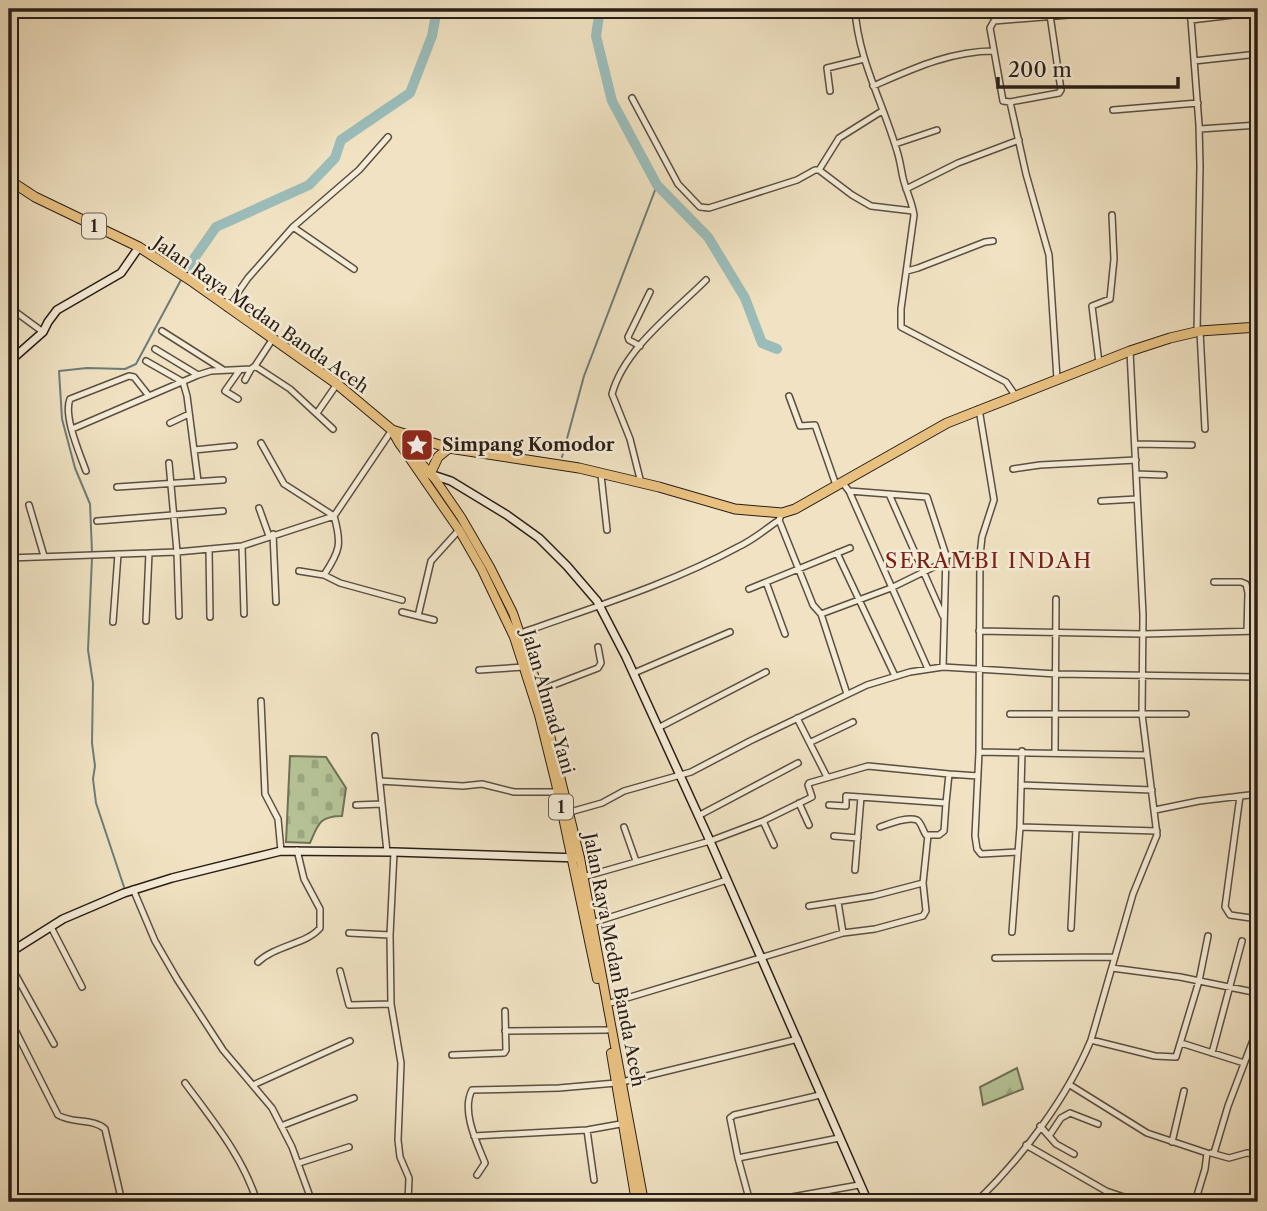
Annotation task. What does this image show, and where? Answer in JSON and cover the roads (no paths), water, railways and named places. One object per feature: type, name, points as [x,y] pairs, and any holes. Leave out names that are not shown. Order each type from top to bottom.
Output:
[{"type":"highway","name":"Jalan Raya Medan Banda Aceh","points":[[9,180],[35,197],[139,247],[337,384],[392,430],[400,444]]},
{"type":"highway","points":[[392,430],[449,448],[540,461],[641,483],[735,509],[781,517],[947,423],[979,409],[1130,351],[1198,332],[1258,327]]},
{"type":"highway","points":[[430,474],[438,457],[449,448]]},
{"type":"main road","points":[[10,359],[43,332],[57,310],[121,274],[139,247]]},
{"type":"main road","name":"Jalan Raya Medan Banda Aceh","points":[[400,444],[408,448],[430,474],[461,517],[490,567],[521,633],[570,812],[576,858],[583,877],[592,923],[619,1082]]},
{"type":"main road","name":"Jalan Ahmad Yani","points":[[400,444],[459,530],[508,622],[536,692],[576,858],[619,1082],[636,1202]]},
{"type":"main road","points":[[430,474],[451,481],[539,538],[567,566],[599,605],[634,673],[710,841],[868,1202]]},
{"type":"main road","points":[[12,951],[88,907],[129,891],[281,851],[576,858]]},
{"type":"main road","name":"1","points":[[626,1123],[644,1202]]},
{"type":"street","points":[[855,9],[864,59],[895,144],[913,211],[901,327],[1006,382],[1015,395]]},
{"type":"street","points":[[1050,15],[1061,90],[1059,93],[1010,103],[1003,101],[990,27],[994,21],[1078,11],[1144,9]]},
{"type":"street","points":[[1188,9],[1200,130],[1198,332],[1205,429]]},
{"type":"street","points":[[1191,20],[1258,12]]},
{"type":"street","points":[[873,86],[913,68],[963,52],[994,51]]},
{"type":"street","points":[[1194,61],[1258,54]]},
{"type":"street","points":[[830,91],[827,68],[864,59]]},
{"type":"street","points":[[632,98],[678,184],[700,207],[709,208],[800,179],[819,170],[871,206],[913,211]]},
{"type":"street","points":[[1010,103],[1049,255],[1057,379]]},
{"type":"street","points":[[1113,110],[1198,103]]},
{"type":"street","points":[[819,170],[839,138],[882,111]]},
{"type":"street","points":[[1200,130],[1258,125]]},
{"type":"street","points":[[895,144],[937,130]]},
{"type":"street","points":[[227,308],[248,278],[293,227],[359,170],[388,137]]},
{"type":"street","points":[[906,189],[958,163],[1019,140]]},
{"type":"street","points":[[1099,363],[1092,306],[1110,299],[1114,259],[1112,215]]},
{"type":"street","points":[[293,227],[355,269]]},
{"type":"street","points":[[907,271],[993,241]]},
{"type":"street","points":[[641,483],[630,439],[612,394],[618,375],[640,346],[706,280]]},
{"type":"street","points":[[640,346],[628,337],[650,292]]},
{"type":"street","points":[[9,307],[43,332]]},
{"type":"street","points":[[162,331],[223,370]]},
{"type":"street","points":[[245,380],[272,340]]},
{"type":"street","points":[[155,349],[198,375]]},
{"type":"street","points":[[976,1202],[1026,1145],[1070,1085],[1091,1040],[1133,894],[1157,831],[1142,714],[1143,634],[1130,351]]},
{"type":"street","points":[[146,361],[183,382],[198,481]]},
{"type":"street","points":[[72,429],[198,375],[253,368],[290,389],[332,429]]},
{"type":"street","points":[[238,399],[225,391],[239,371]]},
{"type":"street","points":[[86,471],[72,429],[68,405],[70,400],[129,376],[134,377],[149,396]]},
{"type":"street","points":[[317,413],[337,384]]},
{"type":"street","points":[[789,396],[800,426],[815,425],[839,484],[849,491],[927,497],[946,558],[943,667]]},
{"type":"street","points":[[979,409],[994,500],[982,537],[975,836],[977,849],[981,854],[1018,852]]},
{"type":"street","points":[[170,423],[189,414]]},
{"type":"street","points":[[9,558],[177,552],[242,546],[334,516],[392,430]]},
{"type":"street","points":[[261,443],[284,484],[334,516],[339,535],[339,550],[324,575]]},
{"type":"street","points":[[1135,444],[1192,445]]},
{"type":"street","points":[[194,450],[234,446]]},
{"type":"street","points":[[1013,469],[1136,460]]},
{"type":"street","points":[[169,463],[177,552],[179,616]]},
{"type":"street","points":[[1136,474],[1164,475]]},
{"type":"street","points":[[601,475],[607,530]]},
{"type":"street","points":[[117,487],[223,480]]},
{"type":"street","points":[[849,491],[928,669]]},
{"type":"street","points":[[889,494],[945,620]]},
{"type":"street","points":[[1101,502],[1137,499]]},
{"type":"street","points":[[29,505],[44,556]]},
{"type":"street","points":[[259,508],[271,535],[276,602]]},
{"type":"street","points":[[97,521],[223,512]]},
{"type":"street","points":[[521,633],[714,559],[741,546],[781,517],[813,605],[821,614],[847,694]]},
{"type":"street","points":[[418,615],[430,561],[459,530]]},
{"type":"street","points":[[242,546],[244,614]]},
{"type":"street","points":[[749,589],[850,548]]},
{"type":"street","points":[[209,549],[210,617]]},
{"type":"street","points":[[146,621],[149,553]]},
{"type":"street","points":[[837,553],[895,676]]},
{"type":"street","points":[[113,622],[118,554]]},
{"type":"street","points":[[821,614],[891,588],[924,573],[946,558],[981,555]]},
{"type":"street","points":[[299,571],[324,575],[340,583],[402,600]]},
{"type":"street","points":[[766,582],[785,634]]},
{"type":"street","points":[[1214,582],[1246,584],[1247,631]]},
{"type":"street","points":[[1055,752],[1056,600]]},
{"type":"street","points":[[402,612],[434,620]]},
{"type":"street","points":[[979,631],[1143,634],[1258,631]]},
{"type":"street","points":[[634,673],[730,632]]},
{"type":"street","points":[[536,692],[598,668],[601,663],[598,647]]},
{"type":"street","points":[[479,670],[524,667]]},
{"type":"street","points":[[570,812],[602,803],[624,791],[679,776],[867,685],[928,669],[943,667],[1057,674],[1258,677]]},
{"type":"street","points":[[659,728],[766,672]]},
{"type":"street","points":[[261,701],[265,793],[278,820],[281,851]]},
{"type":"street","points":[[1010,714],[1185,713]]},
{"type":"street","points":[[797,718],[827,777]]},
{"type":"street","points":[[811,742],[853,722]]},
{"type":"street","points":[[375,736],[390,852],[391,1004],[400,1052],[398,1140],[400,1157],[409,1178],[408,1202]]},
{"type":"street","points":[[1012,932],[1020,827],[1022,751]]},
{"type":"street","points":[[979,752],[1147,755]]},
{"type":"street","points":[[698,816],[797,763]]},
{"type":"street","points":[[583,877],[710,841],[763,821],[813,796],[808,784],[868,766],[978,776]]},
{"type":"street","points":[[880,827],[905,820],[917,820],[920,821],[924,834],[943,833],[950,774]]},
{"type":"street","points":[[380,781],[467,787],[482,784],[513,792],[558,792]]},
{"type":"street","points":[[1021,785],[1152,790]]},
{"type":"street","points":[[1155,810],[1199,801],[1258,794]]},
{"type":"street","points":[[829,805],[846,806],[846,796],[946,803]]},
{"type":"street","points":[[1240,796],[1226,907],[1230,915],[1258,919]]},
{"type":"street","points":[[855,870],[861,797]]},
{"type":"street","points":[[799,803],[810,825]]},
{"type":"street","points":[[356,805],[382,804]]},
{"type":"street","points":[[763,821],[774,845]]},
{"type":"street","points":[[624,827],[636,861]]},
{"type":"street","points":[[1020,827],[1157,831]]},
{"type":"street","points":[[1071,928],[1076,829]]},
{"type":"street","points":[[607,1004],[843,933],[881,928],[923,916],[926,911],[923,883],[928,835]]},
{"type":"street","points":[[834,836],[858,838]]},
{"type":"street","points":[[258,961],[278,948],[314,935],[320,928],[320,909],[304,879],[297,850]]},
{"type":"street","points":[[592,923],[727,880]]},
{"type":"street","points":[[808,906],[873,896],[923,883]]},
{"type":"street","points":[[129,891],[177,979],[223,1050],[272,1108],[299,1163],[312,1202]]},
{"type":"street","points":[[838,902],[843,933]]},
{"type":"street","points":[[51,927],[82,987]]},
{"type":"street","points":[[349,933],[390,935]]},
{"type":"street","points":[[1091,1040],[1155,1056],[1172,1058],[1178,1054],[1199,981],[1208,936]]},
{"type":"street","points":[[9,940],[12,951]]},
{"type":"street","points":[[1212,1053],[1242,941]]},
{"type":"street","points":[[995,958],[1115,957]]},
{"type":"street","points":[[9,963],[54,1044]]},
{"type":"street","points":[[1112,968],[1258,993]]},
{"type":"street","points":[[340,971],[349,1005],[391,1004]]},
{"type":"street","points":[[452,1055],[504,1053],[505,1011]]},
{"type":"street","points":[[9,1018],[58,1115],[66,1119],[98,1124],[105,1129],[122,1202]]},
{"type":"street","points":[[1214,1153],[1228,1106],[1258,1027]]},
{"type":"street","points":[[505,1031],[607,1030]]},
{"type":"street","points":[[477,1175],[485,1163],[474,1136],[468,1104],[471,1093],[476,1089],[559,1088],[619,1082],[798,1039]]},
{"type":"street","points":[[253,1085],[350,1041]]},
{"type":"street","points":[[1181,1043],[1244,1063]]},
{"type":"street","points":[[185,1083],[225,1136],[249,1180],[257,1202]]},
{"type":"street","points":[[1070,1085],[1147,1133],[1230,1158],[1247,1153],[1258,1154]]},
{"type":"street","points":[[1172,1142],[1184,1091]]},
{"type":"street","points":[[750,1202],[730,1124],[732,1117],[820,1095]]},
{"type":"street","points":[[281,1126],[354,1098]]},
{"type":"street","points":[[1049,1136],[1061,1118],[1070,1113],[1098,1124]]},
{"type":"street","points":[[474,1136],[587,1130],[626,1123]]},
{"type":"street","points":[[1040,1126],[1056,1144],[1074,1154]]},
{"type":"street","points":[[587,1130],[594,1180]]},
{"type":"street","points":[[738,1158],[839,1138]]},
{"type":"street","points":[[1026,1145],[1106,1191],[1139,1202]]},
{"type":"street","points":[[299,1163],[349,1147]]},
{"type":"street","points":[[1195,1202],[1207,1153]]},
{"type":"street","points":[[764,1202],[859,1185]]},
{"type":"waterway","points":[[186,270],[216,227],[309,185],[335,158],[341,140],[410,93],[432,36],[437,9]]},
{"type":"waterway","points":[[600,9],[596,36],[612,101],[657,185],[708,237],[745,298],[762,343],[777,349]]},
{"type":"waterway","points":[[562,457],[584,376],[657,185]]},
{"type":"waterway","points":[[92,552],[90,504],[75,468],[62,419],[59,371],[87,368],[125,369],[136,364],[182,278]]},
{"type":"waterway","points":[[92,558],[88,650],[93,683],[93,779],[96,803],[124,887]]},
{"type":"place","name":"Simpang Komodor","points":[[417,445]]},
{"type":"district","name":"SERAMBI INDAH","points":[[989,561]]}]
